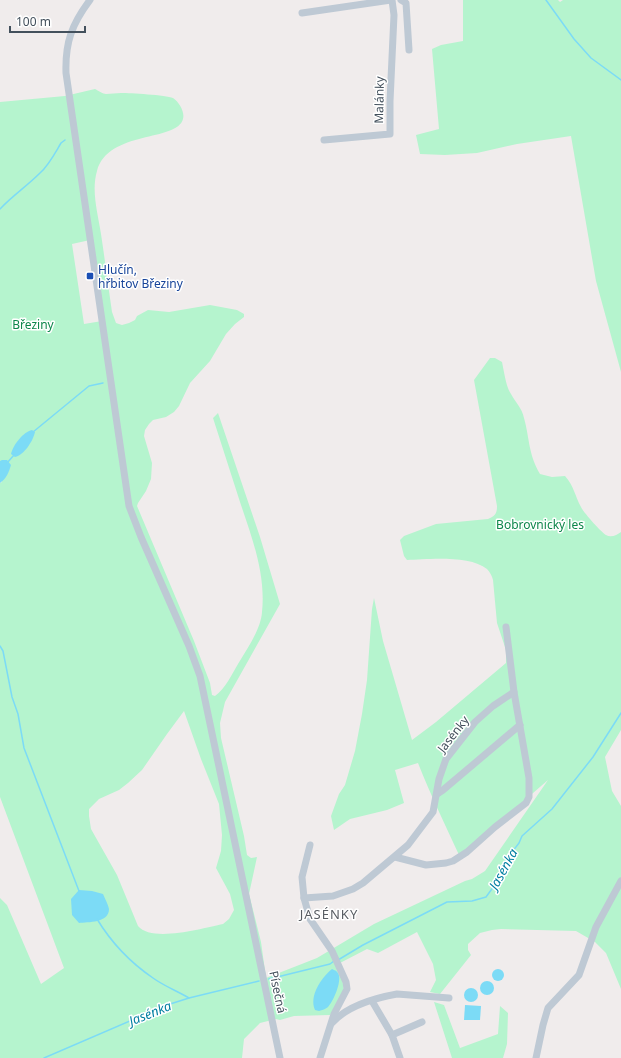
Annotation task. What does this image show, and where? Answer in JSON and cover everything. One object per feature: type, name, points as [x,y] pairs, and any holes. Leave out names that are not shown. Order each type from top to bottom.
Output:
[{"type":"street","name":"Písečná","points":[[90,0],[76,21],[68,42],[66,63],[129,506],[198,670],[280,1058]]},
{"type":"street","name":"Malánky","points":[[302,13],[391,0],[394,15],[390,134],[324,140]]},
{"type":"street","points":[[404,2],[409,50]]},
{"type":"street","points":[[395,857],[426,865],[453,861],[467,852],[495,827],[526,803],[529,797],[529,778],[514,692],[506,627]]},
{"type":"street","name":"Jasénky","points":[[304,898],[333,896],[353,889],[363,883],[408,845],[433,812],[439,779],[446,760],[475,722],[493,706],[514,692]]},
{"type":"street","points":[[437,794],[520,725]]},
{"type":"street","points":[[310,845],[302,877],[304,898],[310,919],[332,951],[346,982],[345,994],[334,1014],[320,1058]]},
{"type":"street","points":[[536,1058],[548,1008],[579,976],[596,928],[621,881]]},
{"type":"street","points":[[330,1026],[341,1014],[356,1006],[397,994],[449,998]]},
{"type":"street","points":[[372,1001],[392,1035],[400,1058]]},
{"type":"street","points":[[392,1035],[422,1022]]},
{"type":"green space","points":[[463,0],[558,0],[560,2],[563,0],[621,0],[621,372],[596,281],[571,136],[517,144],[477,153],[445,155],[420,154],[416,135],[439,129],[432,49],[441,45],[463,41]]},
{"type":"green space","points":[[95,89],[106,94],[126,93],[163,96],[173,98],[181,107],[183,113],[183,119],[178,126],[169,131],[127,143],[114,149],[104,158],[97,171],[95,179],[96,202],[112,312],[116,323],[122,325],[129,323],[135,320],[137,316],[148,310],[169,312],[210,305],[237,310],[244,314],[244,317],[226,334],[210,361],[190,383],[179,406],[174,412],[166,417],[153,420],[145,430],[144,436],[152,463],[151,479],[137,506],[194,641],[210,683],[212,695],[215,696],[228,681],[256,632],[261,618],[263,598],[257,556],[213,418],[218,413],[260,537],[280,604],[225,702],[220,723],[221,738],[247,855],[251,858],[257,857],[249,894],[261,942],[266,978],[317,958],[374,924],[472,879],[485,871],[548,780],[466,851],[459,855],[418,763],[395,770],[404,803],[387,810],[350,819],[334,830],[331,816],[339,794],[345,785],[355,751],[367,680],[374,598],[383,641],[412,740],[436,722],[506,663],[506,650],[497,623],[493,580],[488,570],[480,565],[460,560],[407,560],[404,556],[400,540],[404,536],[436,524],[488,519],[496,513],[497,506],[474,380],[490,358],[495,358],[502,362],[508,387],[523,414],[531,453],[540,474],[552,477],[565,476],[572,487],[582,510],[606,535],[612,536],[621,532],[621,730],[605,757],[612,791],[621,806],[621,989],[606,953],[595,942],[576,931],[501,929],[480,933],[468,944],[468,950],[471,955],[440,994],[430,992],[436,980],[433,964],[417,932],[378,953],[367,949],[340,963],[344,991],[330,1015],[294,1016],[260,1023],[244,1039],[242,1058],[0,1058],[0,898],[7,905],[41,984],[64,968],[0,797],[0,483],[2,482],[0,461],[0,102],[65,96]],"holes":[[[90,240],[102,321],[84,324],[72,244]],[[184,711],[219,804],[222,835],[221,851],[216,868],[230,894],[234,910],[229,919],[223,924],[178,933],[154,933],[145,931],[138,926],[117,875],[91,829],[89,809],[99,799],[119,790],[142,770]]]},
{"type":"green space","points":[[434,1002],[444,1005],[460,1048],[498,1034],[500,1006],[508,1013],[507,1044],[503,1058],[452,1058]]},
{"type":"water","points":[[32,430],[35,432],[25,451],[15,457],[11,454],[16,443],[25,433]]},
{"type":"water","points":[[7,460],[11,465],[7,475],[0,483],[0,461]]},
{"type":"water","points":[[79,890],[103,894],[109,909],[106,917],[97,921],[79,923],[72,915],[71,899]]},
{"type":"water","points":[[332,969],[337,971],[339,975],[339,984],[335,995],[327,1008],[319,1011],[315,1010],[314,999],[317,988],[320,982]]},
{"type":"water","points":[[498,969],[502,971],[504,975],[502,979],[498,981],[494,979],[492,975],[494,971]]},
{"type":"water","points":[[484,981],[490,981],[494,985],[494,991],[490,995],[484,995],[480,991],[480,985]]},
{"type":"water","points":[[468,988],[474,988],[478,992],[478,998],[474,1002],[468,1002],[464,998],[464,992]]},
{"type":"water","points":[[465,1005],[481,1006],[480,1020],[464,1020]]},
{"type":"waterway","points":[[546,0],[574,39],[591,58],[621,80]]},
{"type":"waterway","points":[[0,209],[43,170],[52,159],[61,143],[65,140]]},
{"type":"waterway","points":[[33,432],[89,386],[103,383]]},
{"type":"waterway","points":[[7,463],[14,455]]},
{"type":"waterway","points":[[0,646],[3,651],[12,697],[18,714],[24,748],[79,891]]},
{"type":"waterway","name":"Jasénka","points":[[338,960],[363,945],[447,902],[472,901],[486,897],[494,886],[506,860],[519,843],[522,836],[552,809],[593,757],[621,713]]},
{"type":"waterway","points":[[97,919],[115,944],[137,966],[157,981],[189,998]]},
{"type":"waterway","name":"Jasénka","points":[[269,979],[330,964],[334,961]]},
{"type":"waterway","name":"Jasénka","points":[[44,1058],[167,1005],[189,998],[259,981]]},
{"type":"place","name":"Hlučín, hřbitov Březiny","points":[[90,276]]},
{"type":"district","name":"JASÉNKY","points":[[329,914]]},
{"type":"park label","name":"Březiny","points":[[33,324]]},
{"type":"park label","name":"Bobrovnický les","points":[[540,524]]}]
